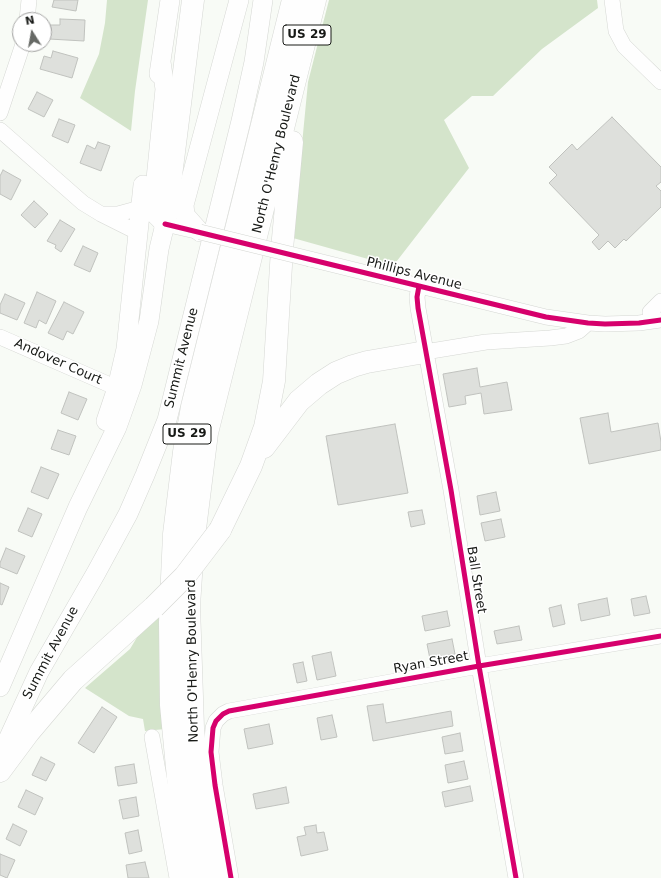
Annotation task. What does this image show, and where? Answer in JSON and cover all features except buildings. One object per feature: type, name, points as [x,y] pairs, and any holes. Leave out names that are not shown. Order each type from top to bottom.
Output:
[{"type":"highway","points":[[165,224],[193,0]]},
{"type":"highway","name":"North O'Henry Boulevard","points":[[193,878],[180,799],[171,705],[170,622],[174,534],[184,452],[192,407],[292,0]]},
{"type":"highway","name":"North O'Henry Boulevard","points":[[213,878],[199,795],[193,728],[189,606],[193,545],[207,433],[316,0]]},
{"type":"highway","points":[[0,771],[29,732],[73,680],[154,607],[185,576],[220,530],[251,466],[265,427],[274,381],[282,249],[298,71]]},
{"type":"highway","points":[[251,466],[299,401],[318,384],[336,373],[352,366],[426,352]]},
{"type":"main road","points":[[78,507],[116,388],[126,349],[140,208],[170,0]]},
{"type":"main road","points":[[200,232],[185,215],[184,206],[239,0]]},
{"type":"main road","name":"Summit Avenue","points":[[0,757],[39,672],[128,514],[146,475],[167,420],[241,121],[254,62],[262,0]]},
{"type":"main road","points":[[0,688],[78,507],[117,427],[132,384],[149,321],[159,248],[165,224],[154,213],[153,209],[165,89],[161,62]]},
{"type":"street","points":[[28,12],[29,0]]},
{"type":"street","points":[[612,0],[616,31],[624,46],[661,82]]},
{"type":"street","points":[[0,113],[20,52]]},
{"type":"street","points":[[0,130],[82,203],[137,232]]},
{"type":"street","points":[[101,214],[118,214],[140,208]]},
{"type":"street","name":"Phillips Avenue","points":[[165,224],[546,317],[588,323],[623,324],[656,321]]},
{"type":"street","name":"Ball Street","points":[[420,286],[417,297],[418,308],[451,490],[479,666],[516,878]]},
{"type":"street","points":[[656,321],[650,312],[661,301]]},
{"type":"street","points":[[426,352],[486,342],[566,336],[579,331],[588,323]]},
{"type":"street","name":"Andover Court","points":[[0,337],[116,388]]},
{"type":"street","name":"Ryan Street","points":[[231,878],[215,785],[212,752],[213,728],[216,721],[223,714],[230,711],[479,666],[661,636]]},
{"type":"street","points":[[152,737],[177,878]]},
{"type":"green space","points":[[107,0],[148,0],[131,131],[80,98],[99,54],[105,23]]},
{"type":"green space","points":[[329,0],[597,0],[598,8],[542,49],[493,96],[472,96],[444,120],[469,168],[393,266],[293,238],[308,82]]},
{"type":"green space","points":[[162,612],[165,729],[145,731],[143,719],[129,716],[85,688],[130,649],[142,629]]},
{"type":"cycle path","points":[[165,224],[546,317],[605,324],[639,323],[661,320]]},
{"type":"cycle path","points":[[419,286],[417,297],[418,308],[451,490],[479,666],[516,878]]},
{"type":"cycle path","points":[[231,878],[215,785],[211,752],[213,728],[216,721],[223,714],[229,711],[479,666],[661,636]]}]
